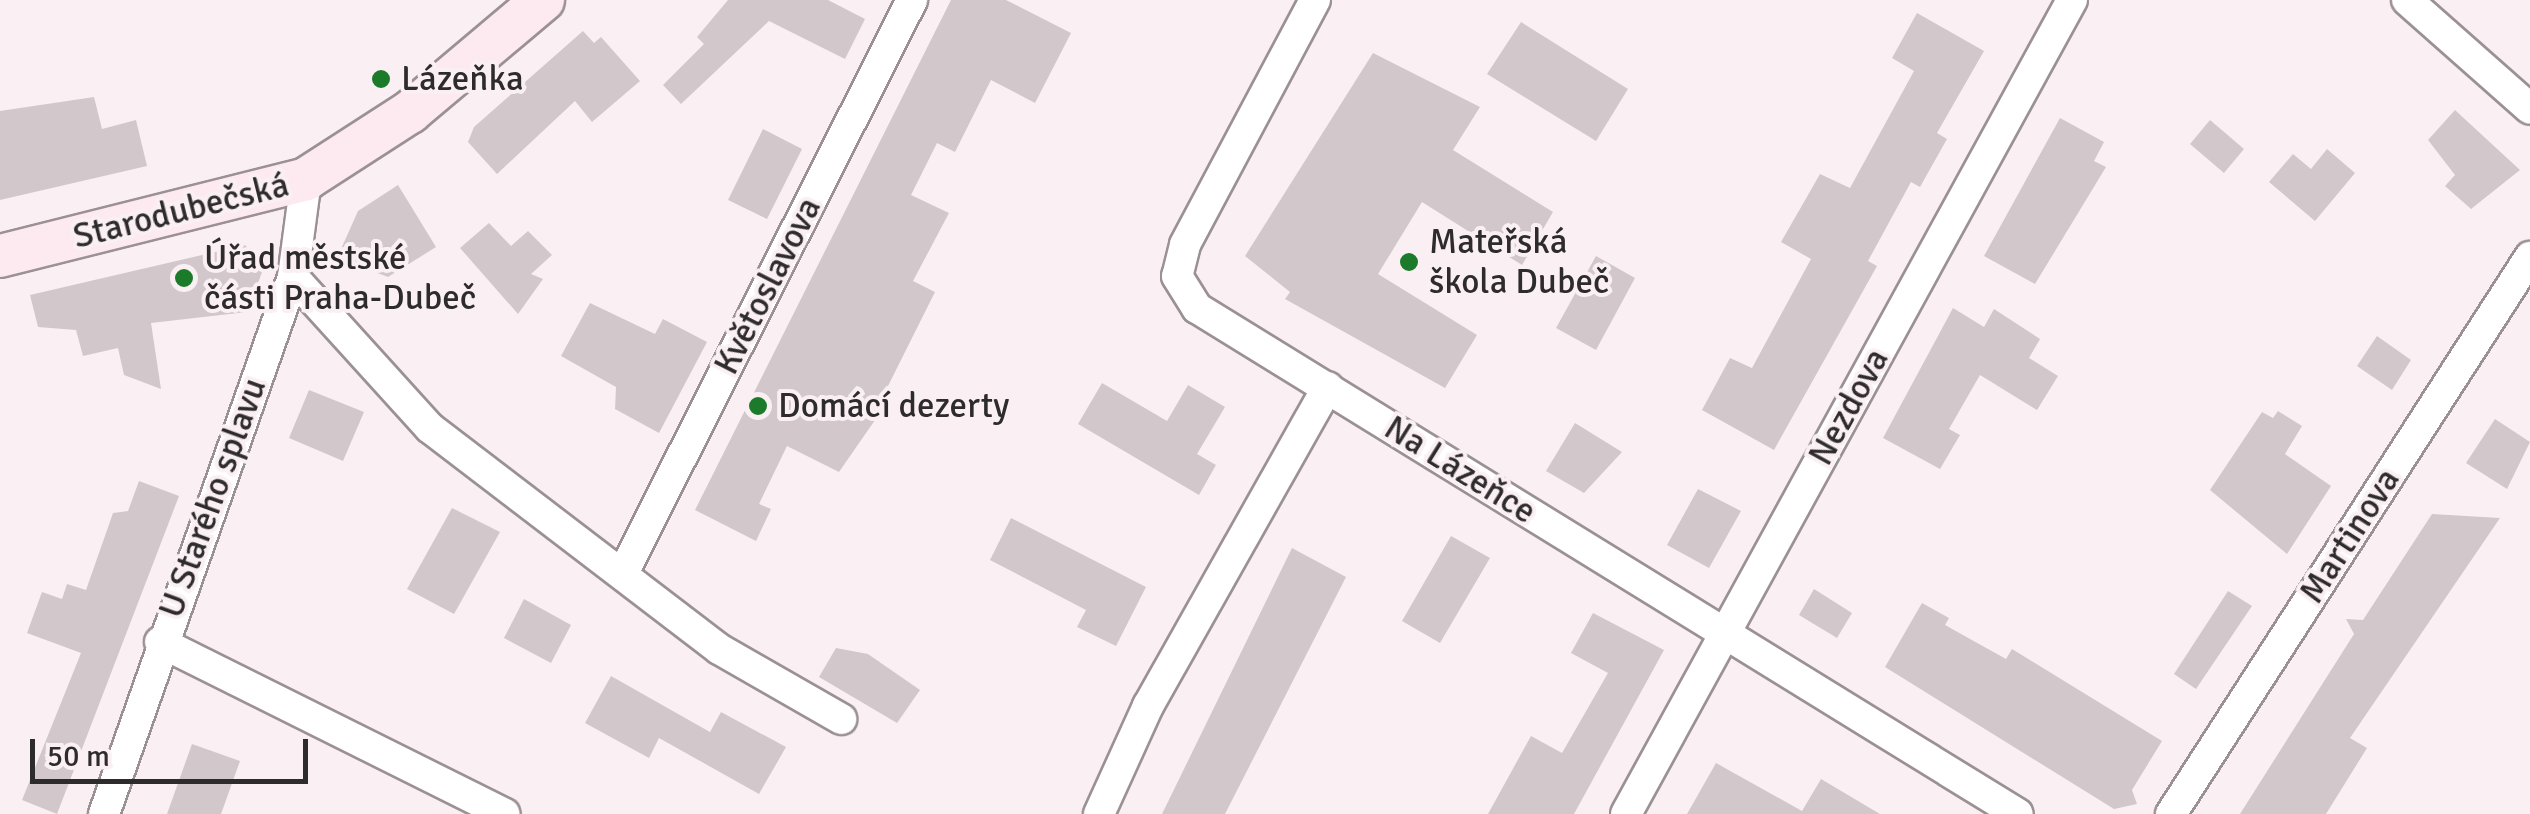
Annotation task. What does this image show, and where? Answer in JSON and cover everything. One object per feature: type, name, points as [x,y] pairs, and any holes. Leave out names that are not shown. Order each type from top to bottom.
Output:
[{"type":"street","name":"Starodubečská","points":[[0,256],[306,178],[410,112],[542,0]]},
{"type":"street","name":"Květoslavova","points":[[624,571],[912,0]]},
{"type":"street","name":"Na Lázeňce","points":[[1315,0],[1177,276],[1197,308],[2018,814]]},
{"type":"street","name":"Nezdova","points":[[1626,814],[2072,0]]},
{"type":"street","points":[[2407,0],[2530,109]]},
{"type":"street","name":"U Starého splavu","points":[[104,814],[160,642],[293,277],[306,178]]},
{"type":"street","name":"Martinova","points":[[2170,814],[2530,257]]},
{"type":"street","points":[[293,277],[430,428],[624,571],[719,650],[841,720]]},
{"type":"street","points":[[1100,814],[1130,741],[1328,387]]},
{"type":"street","points":[[160,642],[506,814]]},
{"type":"building","points":[[728,0],[828,0],[865,19],[845,59],[769,21],[681,104],[663,85],[704,44],[697,37]]},
{"type":"building","points":[[951,0],[1006,0],[1071,33],[1035,103],[991,80],[955,152],[937,143],[911,195],[949,213],[913,281],[935,292],[883,396],[891,397],[839,472],[787,446],[759,504],[771,509],[756,541],[695,510]]},
{"type":"building","points":[[1917,13],[1984,51],[1937,133],[1947,139],[1920,187],[1911,182],[1868,261],[1877,266],[1774,450],[1702,410],[1730,358],[1752,368],[1811,259],[1781,242],[1820,174],[1850,188],[1914,71],[1892,58]]},
{"type":"building","points":[[1521,22],[1628,89],[1596,141],[1487,74]]},
{"type":"building","points":[[583,31],[594,43],[601,37],[640,81],[592,122],[575,101],[497,174],[468,142],[474,127]]},
{"type":"building","points":[[1373,53],[1480,107],[1453,150],[1553,212],[1522,265],[1422,202],[1378,274],[1477,335],[1445,388],[1285,299],[1290,292],[1245,256]]},
{"type":"building","points":[[94,97],[102,129],[136,120],[147,166],[0,200],[0,111]]},
{"type":"building","points":[[2455,110],[2520,170],[2471,209],[2445,186],[2455,175],[2428,140]]},
{"type":"building","points":[[2060,118],[2104,142],[2094,161],[2106,167],[2035,284],[1984,256]]},
{"type":"building","points":[[2210,120],[2244,149],[2224,173],[2190,144]]},
{"type":"building","points":[[763,129],[802,149],[767,219],[728,200]]},
{"type":"building","points":[[2327,149],[2355,173],[2315,221],[2269,182],[2293,154],[2311,169]]},
{"type":"building","points":[[398,185],[436,247],[388,277],[337,258],[358,211]]},
{"type":"building","points":[[489,223],[511,246],[528,231],[552,255],[531,274],[543,279],[518,314],[460,248]]},
{"type":"building","points":[[245,245],[264,267],[247,312],[151,323],[161,389],[124,375],[118,348],[83,356],[76,330],[38,327],[30,295]]},
{"type":"building","points":[[1596,256],[1635,278],[1596,350],[1556,328]]},
{"type":"building","points":[[590,303],[655,334],[663,319],[707,342],[659,433],[615,409],[616,387],[561,356]]},
{"type":"building","points":[[1953,308],[1984,327],[1994,309],[2040,339],[2029,358],[2058,376],[2037,410],[1980,375],[1949,429],[1960,435],[1940,469],[1883,438]]},
{"type":"building","points":[[2377,336],[2411,360],[2392,390],[2357,366]]},
{"type":"building","points":[[1102,383],[1167,421],[1188,385],[1225,407],[1197,454],[1216,465],[1199,495],[1078,424]]},
{"type":"building","points":[[309,390],[364,412],[343,461],[289,438]]},
{"type":"building","points":[[2278,411],[2302,426],[2285,454],[2331,486],[2287,554],[2210,490],[2262,412],[2273,418]]},
{"type":"building","points":[[2495,419],[2530,442],[2507,489],[2466,463]]},
{"type":"building","points":[[1575,423],[1622,452],[1584,493],[1546,471]]},
{"type":"building","points":[[139,481],[179,496],[57,814],[22,800],[81,653],[27,633],[42,592],[62,599],[67,584],[86,590],[113,513],[128,511]]},
{"type":"building","points":[[1698,489],[1741,511],[1709,568],[1667,545]]},
{"type":"building","points":[[452,508],[500,532],[454,614],[407,589]]},
{"type":"building","points":[[2432,514],[2500,518],[2350,738],[2367,748],[2326,814],[2240,814],[2354,634],[2346,619],[2363,620]]},
{"type":"building","points":[[1011,518],[1146,587],[1116,646],[1077,627],[1086,610],[990,560]]},
{"type":"building","points":[[1451,536],[1490,558],[1440,643],[1402,621]]},
{"type":"building","points":[[1292,548],[1346,577],[1225,814],[1162,814]]},
{"type":"building","points":[[1814,589],[1852,613],[1837,638],[1799,615]]},
{"type":"building","points":[[2228,591],[2252,606],[2196,689],[2174,674]]},
{"type":"building","points":[[524,599],[571,625],[551,663],[504,638]]},
{"type":"building","points":[[1922,603],[1949,618],[1945,625],[2006,659],[2012,649],[2162,741],[2132,790],[2137,804],[2114,809],[1885,667]]},
{"type":"building","points":[[1593,613],[1664,650],[1574,814],[1488,814],[1531,736],[1562,753],[1608,673],[1571,653]]},
{"type":"building","points":[[836,648],[868,654],[920,690],[897,723],[819,677]]},
{"type":"building","points":[[611,676],[710,732],[721,712],[786,747],[759,794],[659,738],[649,758],[585,723]]},
{"type":"building","points":[[192,744],[240,761],[221,814],[167,814]]},
{"type":"building","points":[[1716,763],[1802,811],[1821,779],[1880,814],[1687,814]]},
{"type":"place","name":"Lázeňka","points":[[381,79]]},
{"type":"place","name":"Mateřská škola Dubeč","points":[[1409,262]]},
{"type":"place","name":"Úřad městské části Praha-Dubeč","points":[[184,278]]},
{"type":"place","name":"Domácí dezerty","points":[[758,406]]}]
